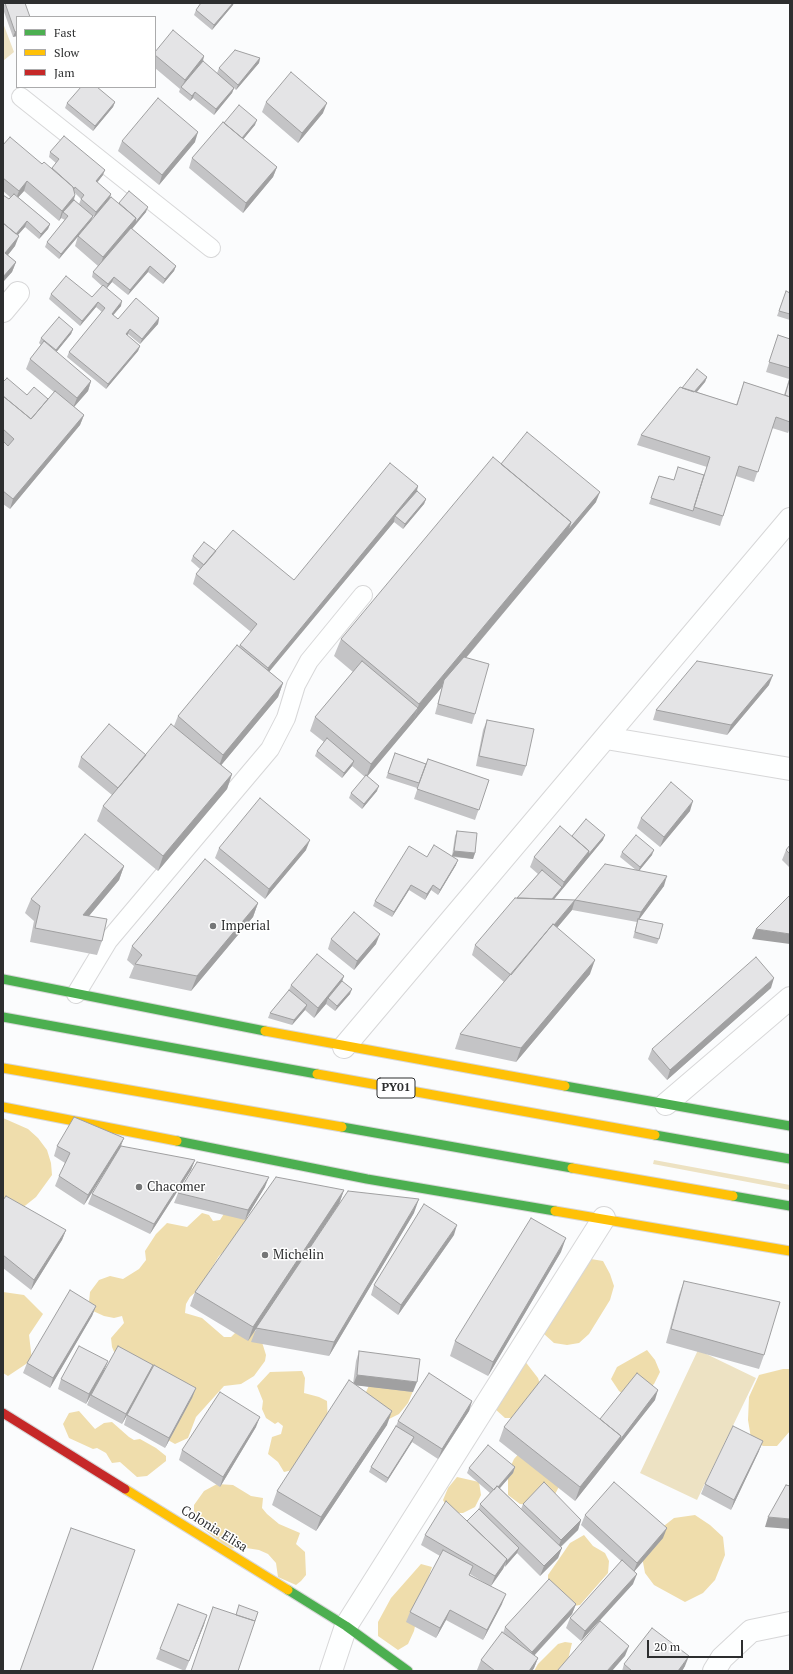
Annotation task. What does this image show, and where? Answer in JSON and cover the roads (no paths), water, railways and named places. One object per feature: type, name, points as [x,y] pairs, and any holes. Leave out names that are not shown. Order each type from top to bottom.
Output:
[{"type":"main road","points":[[3,979],[344,1047],[790,1126]]},
{"type":"main road","name":"PY01","points":[[3,1017],[790,1159]]},
{"type":"main road","points":[[3,1068],[790,1206]]},
{"type":"main road","points":[[3,1107],[367,1179],[604,1218],[790,1251]]},
{"type":"main road","name":"Colonia Elisa","points":[[3,1413],[346,1626],[408,1671]]},
{"type":"street","points":[[3,311],[18,293]]},
{"type":"street","points":[[344,1047],[790,519]]},
{"type":"street","points":[[606,738],[790,768]]},
{"type":"street","points":[[666,1104],[790,998]]},
{"type":"street","points":[[331,1671],[346,1626],[604,1218]]},
{"type":"street","points":[[714,1671],[722,1658],[751,1631],[790,1623]]},
{"type":"lane","points":[[21,97],[211,248]]},
{"type":"lane","points":[[76,994],[108,941],[270,748],[286,718],[296,685],[309,660],[363,595]]},
{"type":"place","name":"Imperial","points":[[213,926]]},
{"type":"place","name":"Chacomer","points":[[139,1187]]},
{"type":"place","name":"Michelin","points":[[265,1255]]}]
